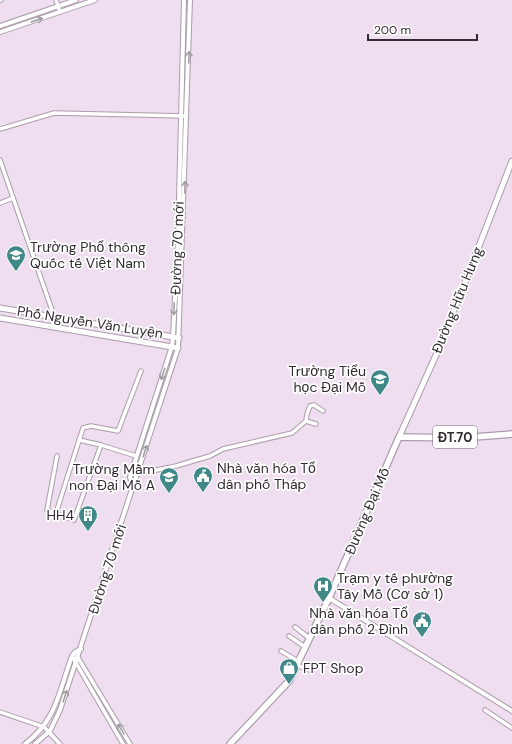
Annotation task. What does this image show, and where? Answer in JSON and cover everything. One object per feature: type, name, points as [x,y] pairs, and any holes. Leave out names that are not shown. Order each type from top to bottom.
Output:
[{"type":"main road","name":"Đường Hữu Hưng","points":[[399,437],[441,344],[512,162]]},
{"type":"main road","name":"Phố Nguyễn Văn Luyện","points":[[0,308],[179,338]]},
{"type":"main road","name":"Phố Nguyễn Văn Luyện","points":[[0,318],[178,348]]},
{"type":"main road","name":"ĐT.70","points":[[399,437],[461,438],[512,434]]},
{"type":"main road","name":"Đường Đại Mỗ","points":[[230,744],[289,680],[329,598],[399,437]]},
{"type":"street","points":[[56,0],[60,12]]},
{"type":"street","points":[[0,26],[76,0]]},
{"type":"street","points":[[0,32],[95,0]]},
{"type":"street","name":"Đường 70 mới","points":[[35,744],[50,731],[60,710],[178,348],[184,0]]},
{"type":"street","points":[[180,239],[190,0]]},
{"type":"street","points":[[0,129],[54,113],[186,116]]},
{"type":"street","points":[[0,160],[54,316],[52,326]]},
{"type":"street","points":[[0,203],[13,198]]},
{"type":"street","name":"Đường 70 mới","points":[[133,488],[130,477],[172,346],[180,239]]},
{"type":"street","points":[[56,513],[83,428],[91,426],[115,432],[118,431],[141,371]]},
{"type":"street","points":[[137,474],[171,468],[210,456],[223,450],[292,433],[306,422],[310,406],[314,405],[323,410]]},
{"type":"street","points":[[306,422],[316,424]]},
{"type":"street","points":[[79,440],[136,456]]},
{"type":"street","points":[[57,456],[47,510],[74,520],[101,445]]},
{"type":"street","points":[[329,598],[512,711]]},
{"type":"street","points":[[295,627],[309,638]]},
{"type":"street","points":[[289,636],[305,647]]},
{"type":"street","points":[[25,744],[44,727],[52,714],[72,656],[75,652],[81,649]]},
{"type":"street","points":[[281,651],[297,663],[310,670]]},
{"type":"street","points":[[75,652],[130,744]]},
{"type":"street","points":[[72,656],[123,744]]},
{"type":"street","points":[[485,710],[512,728]]},
{"type":"street","points":[[0,712],[44,727],[50,731],[60,744]]},
{"type":"place","name":"Trường Phổ thông Quốc tế Việt Nam","points":[[16,272]]},
{"type":"place","name":"Trường Tiểu học Đại Mỗ","points":[[380,396]]},
{"type":"place","name":"Nhà văn hóa Tổ dân phố Tháp","points":[[203,493]]},
{"type":"place","name":"Trường Mầm non Đại Mỗ A","points":[[169,494]]},
{"type":"place","name":"HH4","points":[[88,532]]},
{"type":"place","name":"Trạm y tế phường Tây Mỗ (Cơ sở 1)","points":[[323,603]]},
{"type":"place","name":"Nhà văn hóa Tổ dân phố 2 Đình","points":[[422,638]]},
{"type":"place","name":"FPT Shop","points":[[289,685]]}]
